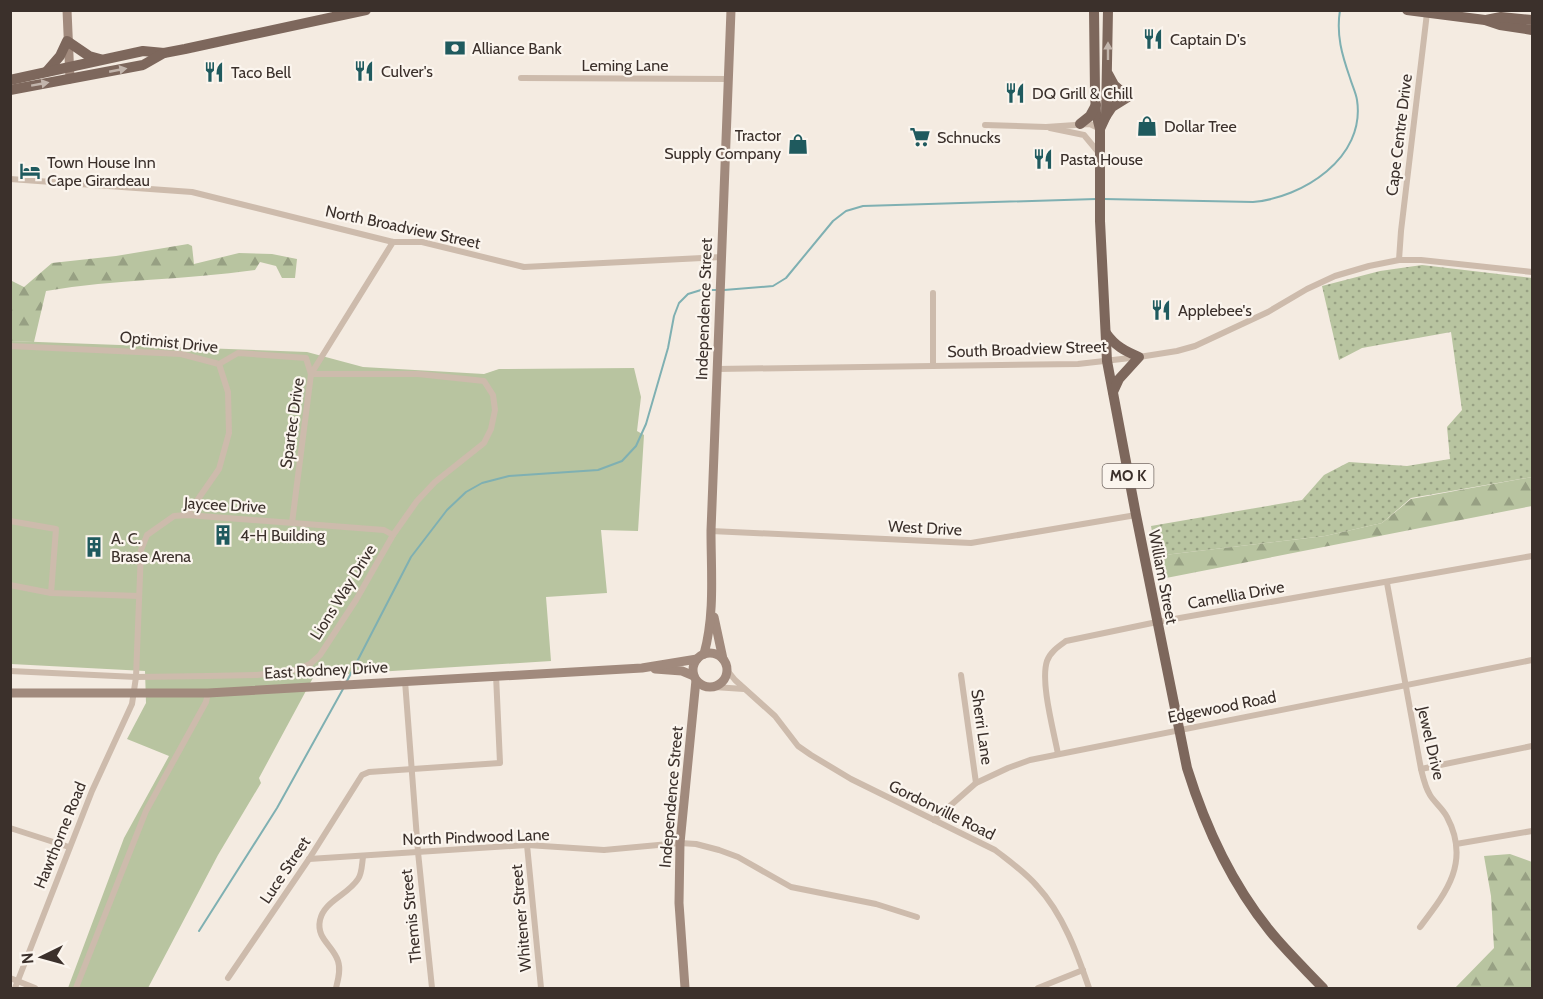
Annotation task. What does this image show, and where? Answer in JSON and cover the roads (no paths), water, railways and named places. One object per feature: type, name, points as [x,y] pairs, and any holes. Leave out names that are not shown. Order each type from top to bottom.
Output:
[{"type":"main road","points":[[10,90],[143,65],[164,53],[337,14],[366,10]]},
{"type":"main road","name":"William Street","points":[[1100,129],[1106,116],[1108,10]]},
{"type":"main road","points":[[1407,10],[1485,20],[1500,25],[1533,30]]},
{"type":"main road","name":"William Street","points":[[1094,12],[1107,361],[1178,729],[1197,802],[1234,878],[1270,932],[1323,988]]},
{"type":"main road","points":[[1485,20],[1501,17],[1533,20]]},
{"type":"main road","points":[[46,72],[60,56],[67,41],[89,56],[100,59]]},
{"type":"main road","points":[[10,80],[143,51],[164,53]]},
{"type":"main road","points":[[1106,116],[1112,107],[1128,97],[1114,85],[1108,74]]},
{"type":"main road","points":[[1080,124],[1090,116],[1096,105]]},
{"type":"main road","points":[[1105,332],[1125,351],[1140,357],[1119,379],[1113,393]]},
{"type":"street","points":[[67,10],[70,79]]},
{"type":"street","name":"Independence Street","points":[[700,657],[709,635],[712,609],[711,531],[731,10]]},
{"type":"street","name":"Cape Centre Drive","points":[[1399,260],[1427,13]]},
{"type":"street","name":"Leming Lane","points":[[521,78],[729,79]]},
{"type":"street","points":[[985,125],[1046,127],[1090,124],[1100,129]]},
{"type":"street","points":[[1046,127],[1084,135],[1100,154]]},
{"type":"street","name":"North Broadview Street","points":[[10,179],[192,192],[393,242],[422,242],[524,267],[722,257]]},
{"type":"street","name":"Spartec Drive","points":[[292,523],[311,374],[393,242]]},
{"type":"street","name":"South Broadview Street","points":[[717,369],[1078,364],[1107,361],[1177,351],[1195,346],[1268,312],[1307,289],[1335,276],[1399,260],[1421,260],[1533,272]]},
{"type":"street","points":[[933,293],[933,366]]},
{"type":"street","name":"Optimist Drive","points":[[10,346],[181,354],[219,364],[238,353],[306,358],[311,374]]},
{"type":"street","points":[[187,515],[219,469],[229,433],[228,392],[219,364]]},
{"type":"street","name":"Lions Way Drive","points":[[10,670],[136,677],[257,675],[295,670],[310,664],[320,655],[356,600],[393,535],[417,501],[435,483],[484,443],[491,429],[495,410],[492,395],[484,381],[418,374],[311,374]]},
{"type":"street","name":"Jaycee Drive","points":[[135,694],[141,550],[147,535],[174,516],[187,515],[384,530],[393,535]]},
{"type":"street","name":"West Drive","points":[[711,531],[971,543],[1136,515]]},
{"type":"street","points":[[10,521],[56,529],[51,593]]},
{"type":"street","name":"Camellia Drive","points":[[1058,754],[1045,679],[1047,660],[1066,641],[1157,622],[1533,556]]},
{"type":"street","name":"Jewel Drive","points":[[1388,583],[1420,769],[1430,795],[1447,816],[1456,844],[1456,861],[1450,885],[1420,927]]},
{"type":"street","points":[[10,585],[51,593],[139,596]]},
{"type":"street","name":"Independence Street","points":[[712,609],[723,659]]},
{"type":"street","points":[[713,687],[722,683],[727,669],[723,659],[712,653],[700,657],[693,669],[695,678],[700,684],[713,687],[745,689]]},
{"type":"street","name":"East Rodney Drive","points":[[644,668],[700,657]]},
{"type":"street","name":"Edgewood Road","points":[[934,820],[976,783],[1030,760],[1533,660]]},
{"type":"street","name":"East Rodney Drive","points":[[10,693],[208,693],[367,682],[644,668],[682,671],[695,678]]},
{"type":"street","name":"Gordonville Road","points":[[727,669],[735,680],[775,716],[798,746],[851,779],[994,850],[1037,885],[1061,920],[1089,988]]},
{"type":"street","points":[[411,769],[500,764],[496,675]]},
{"type":"street","name":"Sherri Lane","points":[[961,675],[976,783]]},
{"type":"street","name":"Independence Street","points":[[685,988],[679,903],[680,843],[695,678]]},
{"type":"street","name":"Themis Street","points":[[405,681],[418,852],[432,988]]},
{"type":"street","name":"Independence Street","points":[[693,717],[701,699],[713,687]]},
{"type":"street","points":[[76,988],[146,811],[206,702],[208,693]]},
{"type":"street","name":"Hawthorne Road","points":[[15,988],[69,847],[135,694]]},
{"type":"street","points":[[1420,769],[1533,746]]},
{"type":"street","name":"Luce Street","points":[[228,978],[309,859],[362,775],[369,772],[411,769]]},
{"type":"street","points":[[10,828],[69,847]]},
{"type":"street","points":[[1456,844],[1533,831]]},
{"type":"street","name":"North Pindwood Lane","points":[[309,859],[527,845],[604,850],[680,843],[696,844],[738,858],[791,887],[876,904],[917,917]]},
{"type":"street","name":"Whitener Street","points":[[527,845],[541,988]]},
{"type":"street","points":[[336,988],[340,969],[338,959],[322,939],[320,920],[324,909],[344,894],[359,878],[363,857]]},
{"type":"street","points":[[1038,988],[1083,970]]},
{"type":"street","points":[[10,978],[35,988]]},
{"type":"waterway","points":[[1104,199],[1253,202],[1291,193],[1327,171],[1341,157],[1351,140],[1357,121],[1356,97],[1340,45],[1340,10]]},
{"type":"waterway","points":[[724,290],[773,286],[786,278],[833,221],[846,211],[863,206],[1096,199]]},
{"type":"waterway","points":[[347,681],[411,557],[447,510],[466,492],[482,483],[509,476],[598,470],[622,461],[636,446],[646,424],[679,303],[688,294],[701,290],[719,290]]},
{"type":"waterway","points":[[199,931],[277,808],[343,689]]},
{"type":"place","name":"Captain D's","points":[[1153,39]]},
{"type":"place","name":"Alliance Bank","points":[[455,48]]},
{"type":"place","name":"Culver's","points":[[364,71]]},
{"type":"place","name":"Taco Bell","points":[[214,72]]},
{"type":"place","name":"DQ Grill & Chill","points":[[1015,93]]},
{"type":"place","name":"Dollar Tree","points":[[1147,126]]},
{"type":"place","name":"Schnucks","points":[[920,137]]},
{"type":"place","name":"Tractor Supply Company","points":[[798,144]]},
{"type":"place","name":"Pasta House","points":[[1043,159]]},
{"type":"place","name":"Town House Inn Cape Girardeau","points":[[30,171]]},
{"type":"place","name":"Applebee's","points":[[1161,310]]},
{"type":"place","name":"4-H Building","points":[[223,535]]},
{"type":"place","name":"A. C. Brase Arena","points":[[94,547]]}]
